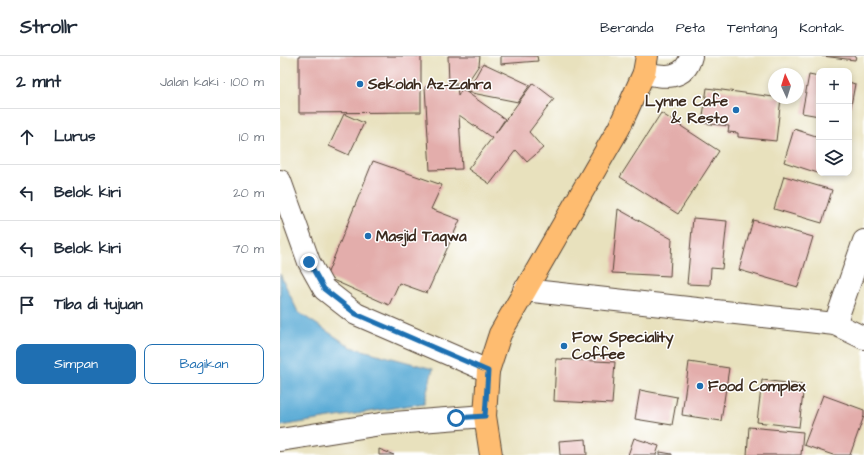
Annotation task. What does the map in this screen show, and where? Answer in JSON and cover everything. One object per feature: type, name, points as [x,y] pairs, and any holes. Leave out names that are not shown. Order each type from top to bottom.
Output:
[{"type":"main road","points":[[491,455],[485,416],[488,371],[500,334],[524,290],[619,128],[646,64]]},
{"type":"street","points":[[646,64],[669,77],[681,71],[689,62],[690,56]]},
{"type":"street","points":[[280,181],[309,262],[324,289],[356,314],[488,371]]},
{"type":"street","points":[[835,324],[864,241]]},
{"type":"street","points":[[524,290],[835,324],[864,338]]},
{"type":"street","points":[[280,440],[381,424],[485,416]]},
{"type":"water","points":[[280,274],[298,312],[351,347],[433,369],[424,403],[280,426]]},
{"type":"building","name":"Sekolah Az-Zahra","points":[[299,56],[421,56],[421,112],[299,113]]},
{"type":"building","points":[[448,56],[480,56],[479,65],[467,83],[449,83]]},
{"type":"building","points":[[501,56],[537,56],[538,61],[501,64]]},
{"type":"building","points":[[822,56],[856,56],[855,60]]},
{"type":"building","points":[[483,63],[530,85],[518,102],[467,92]]},
{"type":"building","points":[[809,75],[816,76],[816,115],[802,113]]},
{"type":"building","points":[[533,83],[554,99],[529,132],[543,148],[527,162],[516,150],[490,184],[468,169],[492,138],[459,115],[462,169],[430,170],[425,87],[457,85],[458,96],[462,89],[505,119],[495,134]]},
{"type":"building","points":[[852,83],[855,84],[852,100]]},
{"type":"building","points":[[707,88],[768,96],[768,104],[780,104],[776,141],[738,137],[738,133],[728,132],[729,126],[702,123]]},
{"type":"building","points":[[661,113],[719,151],[678,214],[620,177]]},
{"type":"building","points":[[344,114],[364,123],[349,155],[329,146]]},
{"type":"building","points":[[794,129],[816,136],[816,172],[784,162]]},
{"type":"building","points":[[373,161],[442,185],[431,209],[460,220],[427,293],[399,283],[389,305],[326,277]]},
{"type":"building","points":[[784,176],[832,190],[822,223],[774,209]]},
{"type":"building","points":[[618,209],[672,239],[670,276],[612,273]]},
{"type":"building","points":[[693,218],[727,221],[722,269],[711,268],[710,285],[687,284]]},
{"type":"building","points":[[753,220],[813,237],[798,287],[739,270]]},
{"type":"building","points":[[556,359],[615,362],[612,404],[554,401]]},
{"type":"building","points":[[689,362],[729,368],[721,421],[682,415]]},
{"type":"building","points":[[762,380],[804,385],[799,427],[757,422]]},
{"type":"building","points":[[640,390],[677,397],[672,425],[635,419]]},
{"type":"building","points":[[823,395],[864,410],[864,416],[850,455],[833,455],[804,445]]},
{"type":"building","points":[[749,427],[803,432],[801,455],[747,455]]},
{"type":"building","points":[[634,438],[659,446],[656,455],[628,455]]},
{"type":"building","points":[[586,439],[587,455],[560,455],[559,441]]},
{"type":"building","points":[[379,449],[394,455],[379,455]]},
{"type":"building","points":[[660,452],[672,454],[672,455],[660,455]]},
{"type":"place","name":"Sekolah Az-Zahra","points":[[360,84]]},
{"type":"place","name":"Lynne Cafe & Resto","points":[[736,110]]},
{"type":"place","name":"Masjid Taqwa","points":[[368,236]]},
{"type":"place","name":"Fow Speciality Coffee","points":[[564,346]]},
{"type":"place","name":"Food Complex","points":[[700,386]]},
{"type":"route","points":[[309,262],[324,289],[356,314],[450,356],[488,371],[485,416],[456,418]]}]
